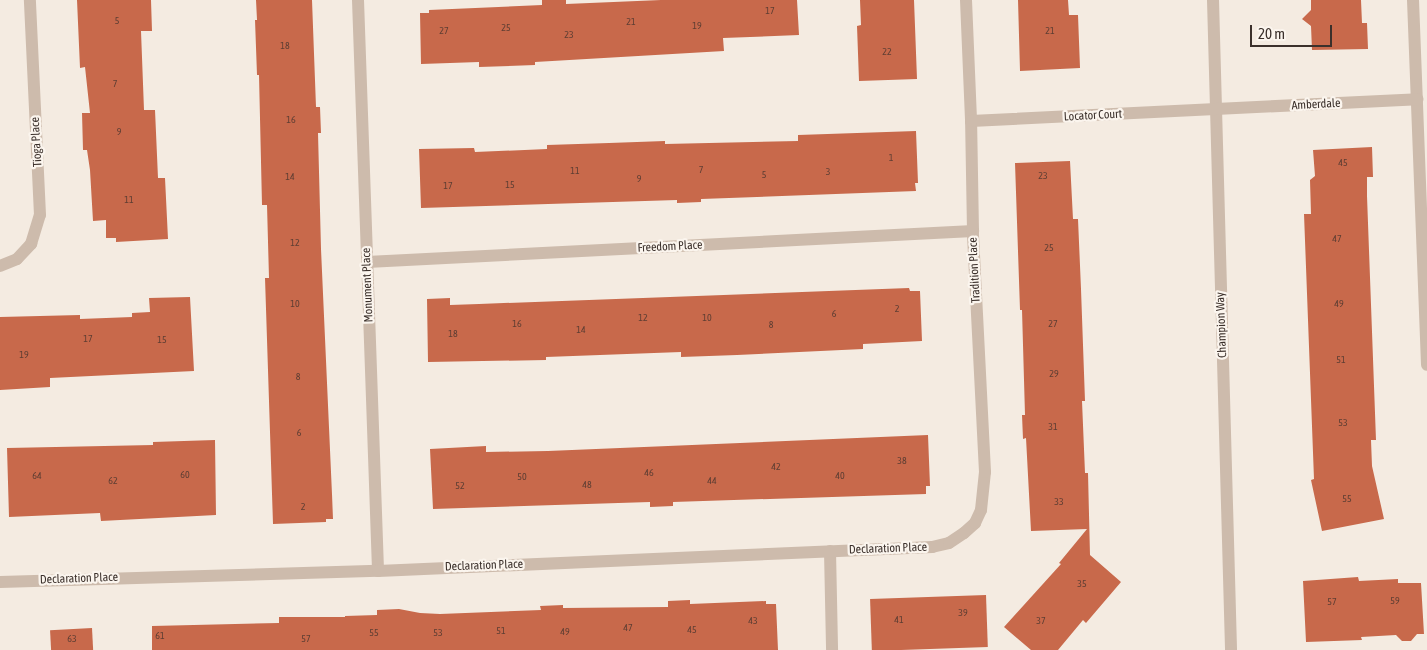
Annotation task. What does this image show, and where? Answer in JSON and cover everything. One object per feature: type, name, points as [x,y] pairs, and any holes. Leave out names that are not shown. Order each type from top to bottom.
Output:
[{"type":"street","name":"Tioga Place","points":[[0,266],[17,259],[31,244],[40,216],[30,0]]},
{"type":"street","name":"Monument Place","points":[[358,0],[378,571]]},
{"type":"street","name":"Tradition Place","points":[[964,534],[975,523],[981,510],[985,472],[973,231],[966,0]]},
{"type":"street","name":"Champion Way","points":[[1213,0],[1231,650]]},
{"type":"street","points":[[1413,0],[1425,268],[1427,366]]},
{"type":"street","name":"Amberdale","points":[[1215,110],[1417,99]]},
{"type":"street","name":"Locator Court","points":[[971,121],[1215,110]]},
{"type":"street","name":"Freedom Place","points":[[367,262],[973,231]]},
{"type":"street","name":"Declaration Place","points":[[0,582],[378,571],[932,547],[949,543],[964,534]]},
{"type":"street","points":[[830,551],[832,650]]},
{"type":"building","points":[[77,0],[151,0],[152,31],[141,31],[144,110],[155,110],[158,178],[165,178],[168,239],[116,242],[116,238],[106,238],[106,220],[93,221],[90,170],[87,150],[83,150],[82,113],[90,113],[85,67],[80,68]]},
{"type":"building","points":[[256,0],[312,0],[316,107],[320,107],[321,133],[318,133],[321,249],[333,519],[326,519],[326,522],[273,524],[265,278],[269,278],[267,205],[262,205],[259,75],[257,75],[255,20],[257,20]]},
{"type":"building","points":[[542,0],[566,0],[566,4],[661,0],[797,0],[799,35],[723,38],[724,51],[535,62],[535,65],[479,67],[479,62],[421,64],[420,13],[429,13],[429,10],[542,5]]},
{"type":"building","points":[[860,0],[914,0],[917,79],[859,81],[857,26],[861,25]]},
{"type":"building","points":[[1018,0],[1068,0],[1069,15],[1078,15],[1080,68],[1020,71]]},
{"type":"building","points":[[1311,0],[1361,0],[1362,23],[1367,23],[1368,49],[1312,50],[1311,26],[1302,19],[1311,10]]},
{"type":"building","points":[[916,131],[918,183],[915,183],[916,191],[701,199],[701,202],[677,203],[677,200],[421,208],[419,149],[474,148],[475,152],[547,149],[547,145],[665,141],[665,144],[798,141],[798,135]]},
{"type":"building","points":[[1372,147],[1373,177],[1367,177],[1367,196],[1376,440],[1371,440],[1372,466],[1384,519],[1322,531],[1311,480],[1314,479],[1304,214],[1311,214],[1310,180],[1315,176],[1313,150]]},
{"type":"building","points":[[1070,161],[1073,219],[1078,219],[1085,401],[1082,401],[1085,473],[1088,473],[1090,555],[1121,582],[1086,623],[1083,620],[1058,650],[1031,650],[1004,627],[1061,564],[1059,563],[1087,529],[1031,531],[1026,438],[1023,439],[1022,415],[1025,415],[1022,310],[1020,310],[1015,163]]},
{"type":"building","points":[[909,288],[910,291],[920,291],[922,341],[863,344],[863,349],[737,355],[681,357],[681,352],[546,357],[546,360],[428,362],[427,299],[450,298],[450,305]]},
{"type":"building","points":[[190,297],[194,371],[50,378],[50,387],[0,390],[0,317],[80,315],[80,319],[132,317],[132,313],[150,312],[149,298]]},
{"type":"building","points":[[928,435],[930,486],[926,486],[926,494],[673,502],[673,506],[650,507],[650,502],[433,509],[430,449],[486,446],[486,452],[548,451]]},
{"type":"building","points":[[215,440],[216,515],[101,521],[100,513],[9,517],[7,448],[153,445],[153,442]]},
{"type":"building","points":[[1358,577],[1359,581],[1398,579],[1398,583],[1421,583],[1424,634],[1417,634],[1411,641],[1402,641],[1396,635],[1361,637],[1362,640],[1306,642],[1303,581]]},
{"type":"building","points":[[986,595],[988,647],[872,650],[870,599]]},
{"type":"building","points":[[690,600],[690,604],[766,601],[766,604],[776,604],[778,650],[152,650],[152,626],[279,623],[279,617],[377,615],[377,610],[399,609],[440,614],[541,610],[540,606],[563,605],[563,608],[668,607],[668,601]]},
{"type":"building","points":[[92,628],[93,650],[51,650],[50,630]]}]
